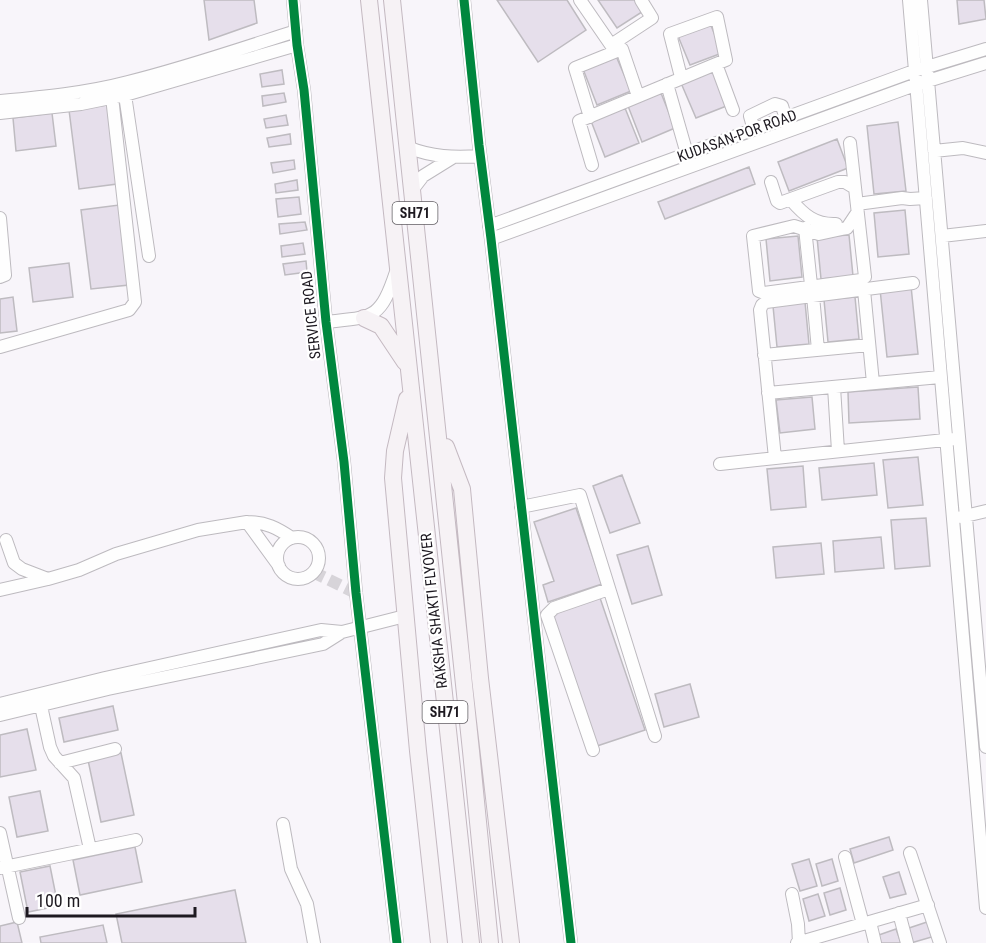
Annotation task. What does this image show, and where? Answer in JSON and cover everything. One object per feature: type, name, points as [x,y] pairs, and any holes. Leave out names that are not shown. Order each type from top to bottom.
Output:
[{"type":"main road","name":"SH71","points":[[369,0],[410,386]]},
{"type":"main road","name":"SH71","points":[[392,0],[438,426]]},
{"type":"main road","points":[[364,318],[376,322],[385,331],[408,368]]},
{"type":"main road","name":"RAKSHA SHAKTI FLYOVER","points":[[410,386],[471,943]]},
{"type":"main road","points":[[410,386],[395,451],[393,478],[439,943]]},
{"type":"main road","name":"RAKSHA SHAKTI FLYOVER","points":[[438,426],[489,943]]},
{"type":"main road","points":[[438,426],[462,489],[480,678],[511,943]]},
{"type":"street","name":"SERVICE ROAD","points":[[293,0],[326,322],[344,462],[396,943]]},
{"type":"street","points":[[464,0],[571,943]]},
{"type":"street","points":[[580,0],[611,45],[652,18],[641,0]]},
{"type":"street","points":[[909,0],[952,519],[980,775],[986,908]]},
{"type":"street","points":[[921,0],[967,516],[981,621],[986,747]]},
{"type":"street","points":[[592,165],[579,121],[726,60],[717,17],[670,34],[681,77]]},
{"type":"street","points":[[0,113],[81,104],[126,94],[296,31]]},
{"type":"street","points":[[0,101],[87,91],[196,69],[297,45]]},
{"type":"street","points":[[590,117],[575,68],[622,49],[638,96]]},
{"type":"street","name":"KUDASAN-POR ROAD","points":[[490,232],[788,124],[914,71],[986,49]]},
{"type":"street","name":"KUDASAN-POR ROAD","points":[[689,160],[754,130],[788,124],[986,63]]},
{"type":"street","points":[[716,64],[733,111]]},
{"type":"street","points":[[667,84],[689,160]]},
{"type":"street","points":[[126,94],[149,256]]},
{"type":"street","points":[[0,347],[129,310],[134,306],[112,97]]},
{"type":"street","points":[[775,458],[760,310],[766,303],[861,280],[864,277],[855,213],[850,143]]},
{"type":"street","points":[[407,147],[432,155],[452,158],[480,156]]},
{"type":"street","points":[[934,151],[963,148],[986,153]]},
{"type":"street","points":[[412,189],[423,176],[452,158]]},
{"type":"street","points":[[771,182],[777,201],[780,203],[838,182],[845,182],[855,188]]},
{"type":"street","points":[[791,200],[807,216],[822,224],[902,198],[926,198]]},
{"type":"street","points":[[855,213],[847,228],[819,234],[794,226],[753,236],[759,291],[764,293],[864,290],[913,283]]},
{"type":"street","points":[[0,218],[5,275],[0,278]]},
{"type":"street","points":[[805,228],[818,350]]},
{"type":"street","points":[[942,236],[986,231]]},
{"type":"street","points":[[326,322],[364,318],[373,314],[386,301],[398,268]]},
{"type":"street","points":[[864,290],[873,383]]},
{"type":"street","points":[[764,355],[869,345]]},
{"type":"street","points":[[768,393],[940,377]]},
{"type":"street","points":[[834,387],[838,451]]},
{"type":"street","points":[[720,464],[960,438]]},
{"type":"street","points":[[521,507],[580,495],[655,736]]},
{"type":"street","points":[[952,519],[986,511]]},
{"type":"street","points":[[247,522],[279,566],[286,575],[298,579],[309,575],[317,567],[318,555],[314,545],[304,538],[287,540],[279,549],[279,566]]},
{"type":"street","points":[[0,590],[79,570],[116,554],[198,530],[261,522],[271,524],[292,538]]},
{"type":"street","points":[[6,540],[14,563],[22,569],[48,579]]},
{"type":"street","points":[[593,750],[547,615],[554,608],[609,590]]},
{"type":"street","points":[[0,715],[323,644],[342,632],[405,616]]},
{"type":"street","points":[[0,704],[321,630],[342,632]]},
{"type":"street","points":[[41,706],[54,756],[74,778],[90,849]]},
{"type":"street","points":[[60,763],[115,749]]},
{"type":"street","points":[[283,824],[291,870],[307,904],[314,943]]},
{"type":"street","points":[[0,833],[4,867],[19,918]]},
{"type":"street","points":[[4,867],[136,840]]},
{"type":"street","points":[[910,853],[940,943]]},
{"type":"street","points":[[845,857],[866,923],[875,943]]},
{"type":"street","points":[[792,894],[798,924],[798,943],[928,905]]},
{"type":"street","points":[[899,913],[907,943]]},
{"type":"building","points":[[204,0],[254,0],[257,23],[209,40]]},
{"type":"building","points":[[497,0],[567,0],[586,30],[538,62]]},
{"type":"building","points":[[598,0],[638,0],[645,10],[617,28]]},
{"type":"building","points":[[957,0],[984,0],[986,19],[959,24]]},
{"type":"building","points":[[710,23],[722,53],[690,65],[678,36]]},
{"type":"building","points":[[616,56],[631,91],[597,105],[583,69]]},
{"type":"building","points":[[282,70],[284,84],[262,87],[260,74]]},
{"type":"building","points":[[715,70],[729,105],[696,118],[681,83]]},
{"type":"building","points":[[284,93],[286,102],[263,106],[262,96]]},
{"type":"building","points":[[661,93],[675,128],[642,142],[628,106]]},
{"type":"building","points":[[107,105],[117,184],[79,189],[69,110]]},
{"type":"building","points":[[625,108],[639,143],[605,157],[591,121]]},
{"type":"building","points":[[52,113],[56,146],[16,151],[13,118]]},
{"type":"building","points":[[286,115],[288,125],[266,128],[264,119]]},
{"type":"building","points":[[898,122],[906,191],[874,194],[867,126]]},
{"type":"building","points":[[290,134],[291,144],[269,147],[267,138]]},
{"type":"building","points":[[837,139],[848,168],[789,191],[778,162]]},
{"type":"building","points":[[294,160],[295,169],[273,173],[271,163]]},
{"type":"building","points":[[749,167],[755,184],[665,219],[658,202]]},
{"type":"building","points":[[297,180],[298,190],[276,193],[275,184]]},
{"type":"building","points":[[299,197],[301,214],[278,217],[276,199]]},
{"type":"building","points":[[119,205],[129,285],[91,289],[81,210]]},
{"type":"building","points":[[905,210],[909,254],[878,257],[874,213]]},
{"type":"building","points":[[305,222],[307,230],[280,234],[279,224]]},
{"type":"building","points":[[849,235],[853,276],[821,279],[817,237]]},
{"type":"building","points":[[798,236],[802,277],[770,281],[766,239]]},
{"type":"building","points":[[303,243],[305,254],[282,257],[281,246]]},
{"type":"building","points":[[306,261],[307,272],[285,275],[283,264]]},
{"type":"building","points":[[69,263],[73,297],[33,302],[29,268]]},
{"type":"building","points":[[911,286],[918,354],[887,357],[880,289]]},
{"type":"building","points":[[13,297],[17,331],[0,333],[0,299]]},
{"type":"building","points":[[855,297],[859,339],[828,342],[824,300]]},
{"type":"building","points":[[805,302],[809,344],[777,347],[773,306]]},
{"type":"building","points":[[918,387],[920,419],[849,423],[848,392]]},
{"type":"building","points":[[812,397],[815,429],[780,433],[776,400]]},
{"type":"building","points":[[918,457],[923,505],[888,508],[883,460]]},
{"type":"building","points":[[874,463],[877,495],[822,500],[819,468]]},
{"type":"building","points":[[803,466],[806,507],[771,510],[767,469]]},
{"type":"building","points":[[622,475],[640,523],[610,533],[593,486]]},
{"type":"building","points":[[576,508],[602,584],[548,602],[543,585],[554,581],[534,522]]},
{"type":"building","points":[[926,518],[930,566],[895,569],[891,520]]},
{"type":"building","points":[[881,537],[884,568],[835,572],[833,541]]},
{"type":"building","points":[[821,543],[824,574],[776,578],[773,547]]},
{"type":"building","points":[[648,546],[662,595],[632,604],[617,555]]},
{"type":"building","points":[[598,592],[645,730],[597,746],[550,609]]},
{"type":"building","points":[[690,684],[699,717],[664,727],[655,694]]},
{"type":"building","points":[[113,706],[118,730],[64,742],[59,718]]},
{"type":"building","points":[[27,729],[36,770],[0,777],[0,735]]},
{"type":"building","points":[[121,753],[134,815],[101,822],[88,760]]},
{"type":"building","points":[[40,791],[48,831],[17,837],[9,797]]},
{"type":"building","points":[[889,837],[893,850],[854,863],[850,849]]},
{"type":"building","points":[[135,847],[142,882],[80,895],[73,860]]},
{"type":"building","points":[[809,859],[817,886],[800,891],[792,864]]},
{"type":"building","points":[[832,859],[838,881],[822,886],[816,864]]},
{"type":"building","points":[[50,866],[58,906],[28,912],[20,872]]},
{"type":"building","points":[[899,872],[906,894],[890,898],[883,877]]},
{"type":"building","points":[[840,888],[846,910],[830,915],[824,893]]},
{"type":"building","points":[[235,890],[246,943],[122,943],[116,914]]},
{"type":"building","points":[[818,894],[825,916],[809,921],[803,899]]},
{"type":"building","points":[[930,921],[935,936],[911,943],[906,929]]},
{"type":"building","points":[[17,922],[22,943],[0,943],[0,926]]},
{"type":"building","points":[[103,925],[107,943],[41,943],[40,937]]},
{"type":"building","points":[[896,929],[901,943],[874,943],[873,937]]},
{"type":"tunnel","points":[[313,572],[356,593]]},
{"type":"cycle path","points":[[293,0],[326,322],[344,462],[356,593],[397,943]]},
{"type":"cycle path","points":[[464,0],[571,943]]}]
